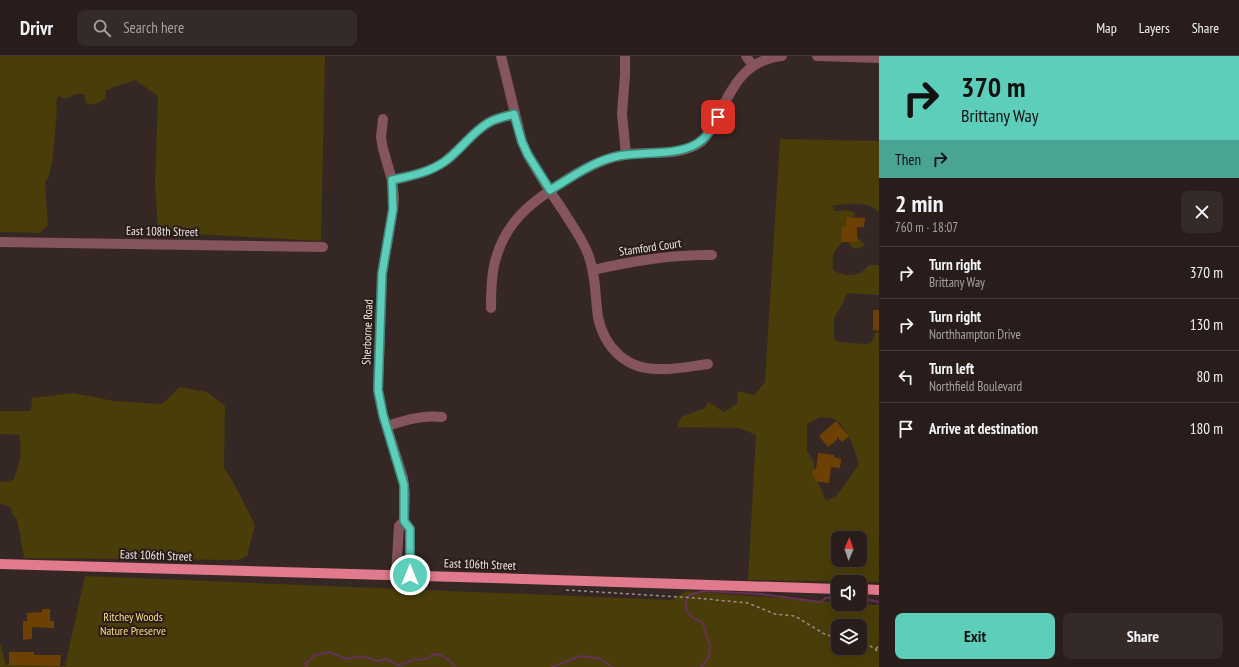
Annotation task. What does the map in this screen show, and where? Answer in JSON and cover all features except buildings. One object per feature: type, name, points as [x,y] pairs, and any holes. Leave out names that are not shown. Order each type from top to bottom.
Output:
[{"type":"main road","name":"East 106th Street","points":[[0,564],[831,588]]},
{"type":"main road","points":[[867,589],[879,590]]},
{"type":"street","points":[[501,56],[522,142],[528,155],[583,243],[593,270],[598,317],[608,344],[618,354],[640,367],[656,369],[708,364]]},
{"type":"street","points":[[625,56],[622,114],[626,154]]},
{"type":"street","points":[[746,56],[752,66]]},
{"type":"street","points":[[491,308],[494,266],[505,237],[524,211],[550,190],[603,160],[626,154],[679,151],[702,141],[710,131],[733,86],[741,76],[752,66],[766,59],[782,56]]},
{"type":"street","points":[[817,56],[879,58]]},
{"type":"street","points":[[392,180],[418,175],[438,166],[454,154],[485,125],[496,119],[514,114]]},
{"type":"street","name":"Sherborne Road","points":[[383,119],[381,137],[392,180],[393,209],[382,274],[378,390],[380,405],[403,478],[405,494],[404,521],[410,529],[410,575]]},
{"type":"street","name":"East 108th Street","points":[[0,242],[323,247]]},
{"type":"street","name":"Stamford Court","points":[[593,270],[662,257],[712,254]]},
{"type":"street","points":[[387,426],[425,416],[442,417]]},
{"type":"street","name":"Sherborne Road","points":[[396,575],[399,526],[404,521]]},
{"type":"path","points":[[680,598],[748,603],[775,614],[795,616],[826,636],[831,636]]},
{"type":"path","points":[[867,643],[879,652]]},
{"type":"path","points":[[876,649],[879,645]]},
{"type":"green space","points":[[0,56],[325,56],[321,241],[158,232],[155,185],[158,96],[135,80],[106,90],[105,99],[94,104],[86,103],[85,95],[79,93],[65,99],[58,96],[56,102],[57,109],[53,156],[49,176],[45,182],[48,226],[39,233],[0,232]]},
{"type":"green space","points":[[780,139],[879,141],[879,212],[875,208],[864,204],[843,204],[832,206],[835,211],[849,210],[856,214],[849,222],[851,235],[859,239],[865,245],[856,249],[852,248],[846,239],[834,253],[833,270],[838,273],[852,275],[861,272],[869,265],[879,265],[879,295],[847,293],[834,318],[834,338],[838,342],[866,344],[871,343],[875,333],[879,332],[879,582],[867,582],[867,575],[831,575],[831,581],[748,580],[756,435],[739,428],[677,427],[681,417],[705,408],[708,402],[724,412],[737,404],[738,391],[754,395],[765,382]],"holes":[[[821,417],[831,418],[837,421],[846,431],[859,464],[836,496],[826,501],[814,473],[814,461],[807,452],[807,424]]]},
{"type":"green space","points":[[180,387],[207,392],[225,406],[224,468],[232,480],[255,525],[247,556],[238,560],[24,558],[17,519],[12,514],[11,508],[0,503],[0,481],[8,482],[14,479],[21,447],[19,435],[0,434],[0,411],[31,411],[32,398],[74,393],[114,401],[162,404]]},
{"type":"green space","name":"Ritchey Woods Nature Preserve","points":[[85,576],[672,600],[686,591],[831,601],[831,611],[867,611],[867,605],[879,605],[879,667],[0,667],[0,643],[6,665],[65,666]]},
{"type":"waterway","points":[[701,667],[709,657],[710,647],[703,623],[688,613],[686,601],[689,595],[704,591],[761,594],[820,602],[826,598],[831,597]]},
{"type":"waterway","points":[[867,599],[879,602]]},
{"type":"waterway","points":[[307,667],[305,664],[315,655],[329,652],[346,659],[362,656],[377,661],[387,659],[399,665],[413,660],[427,659],[433,654],[446,658],[455,667]]},
{"type":"waterway","points":[[552,667],[581,656],[599,658],[613,667]]},
{"type":"route","points":[[410,575],[410,529],[404,521],[405,494],[403,478],[383,415],[378,390],[382,274],[393,209],[394,197],[392,180],[418,175],[438,166],[445,162],[489,123],[496,119],[514,114],[522,142],[528,155],[542,180],[550,190],[582,170],[603,160],[626,154],[679,151],[691,147],[702,141],[718,117]]}]
